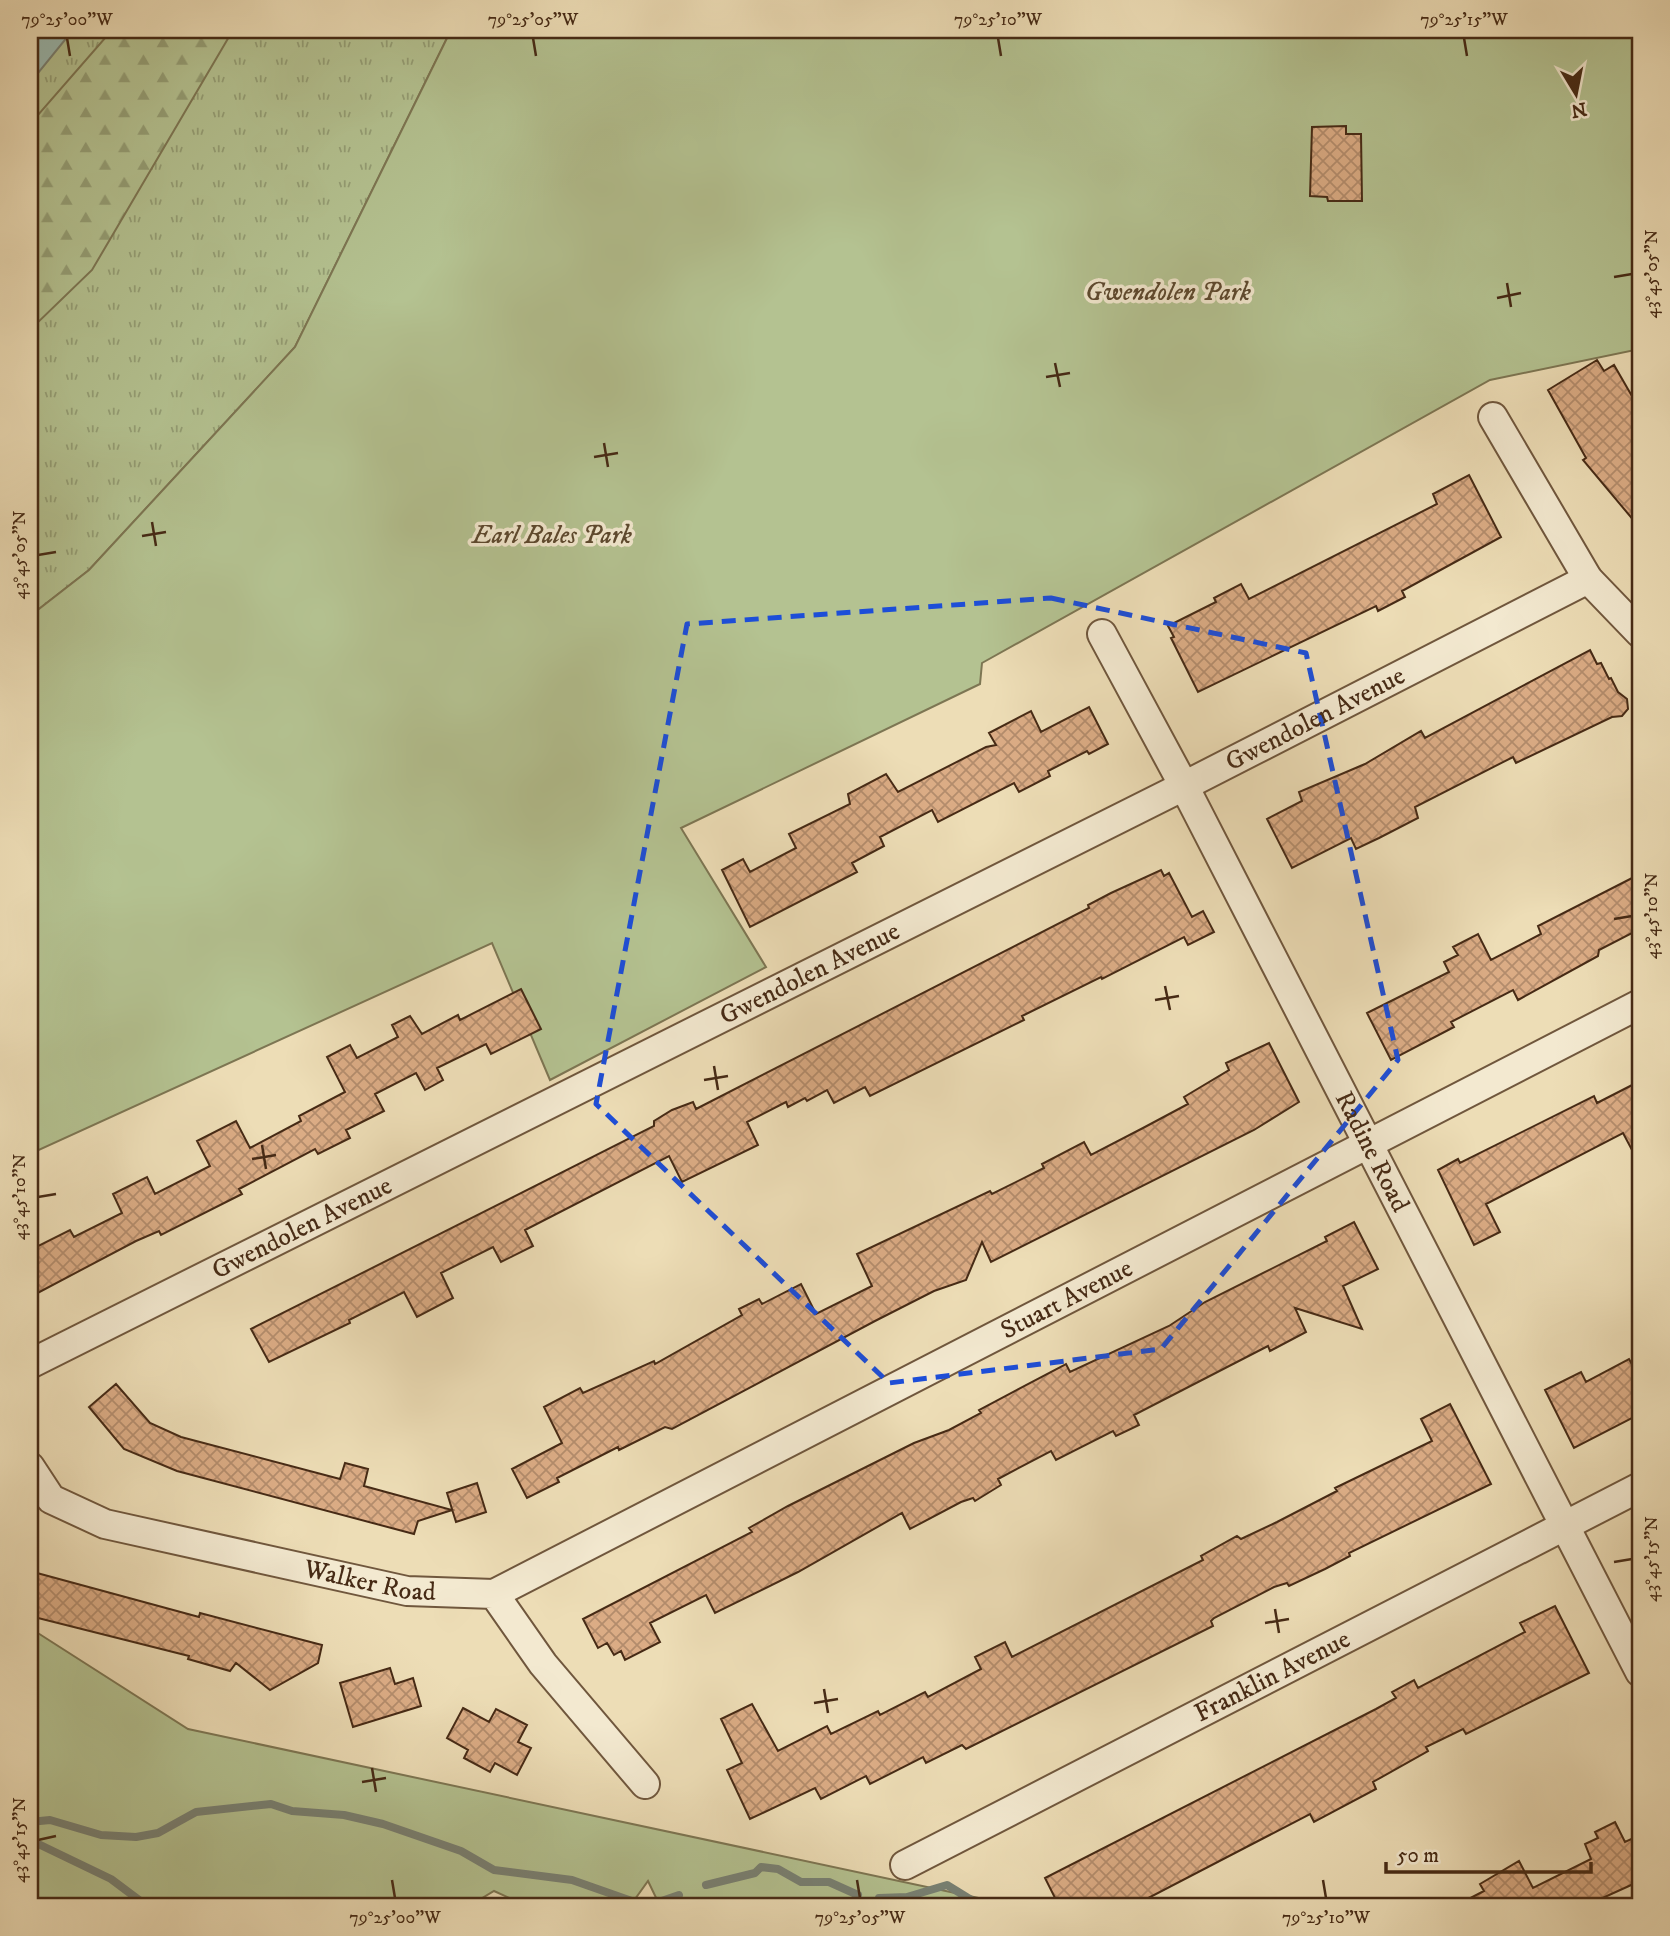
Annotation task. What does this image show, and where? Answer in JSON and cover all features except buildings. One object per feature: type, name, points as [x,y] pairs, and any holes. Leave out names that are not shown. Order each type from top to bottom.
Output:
[{"type":"street","points":[[1493,417],[1588,579],[1640,633]]},
{"type":"street","name":"Gwendolen Avenue","points":[[30,1364],[1184,786],[1588,579]]},
{"type":"street","name":"Radine Road","points":[[1102,634],[1184,786],[1640,1672]]},
{"type":"street","name":"Stuart Avenue","points":[[494,1594],[1640,1004]]},
{"type":"street","name":"Walker Road","points":[[30,1467],[51,1499],[105,1524],[407,1591],[494,1594]]},
{"type":"street","name":"Franklin Avenue","points":[[905,1865],[1640,1487]]},
{"type":"street","points":[[494,1594],[543,1664],[645,1784]]},
{"type":"highlighted area","points":[[1051,598],[1306,653],[1398,1060],[1161,1349],[889,1383],[596,1104],[687,624]]},
{"type":"green space","points":[[30,30],[451,30],[295,347],[89,570],[30,616]]},
{"type":"green space","points":[[112,30],[233,30],[92,270],[30,330],[30,124]]},
{"type":"green space","name":"Earl Bales Park","points":[[451,30],[1640,30],[1640,349],[1490,380],[982,663],[980,684],[681,828],[766,967],[550,1080],[492,943],[30,1154],[30,616],[89,570],[295,347]]},
{"type":"green space","points":[[30,1628],[188,1729],[1016,1906],[660,1906],[648,1881],[630,1906],[527,1906],[494,1891],[469,1906],[30,1906]]},
{"type":"water","points":[[30,30],[73,30],[30,83]]},
{"type":"waterway","points":[[30,1822],[50,1820],[101,1835],[136,1837],[158,1833],[196,1812],[271,1804],[292,1811],[344,1815],[383,1824],[461,1851],[494,1870],[572,1880],[646,1906]]},
{"type":"waterway","points":[[30,1840],[111,1879],[147,1906]]},
{"type":"waterway","points":[[706,1885],[755,1873],[761,1867],[778,1869],[801,1882],[829,1882],[858,1895]]},
{"type":"waterway","points":[[879,1898],[907,1897],[947,1885],[981,1906]]},
{"type":"waterway","points":[[647,1906],[679,1895]]},
{"type":"park label","name":"Gwendolen Park","points":[[1168,292]]}]
